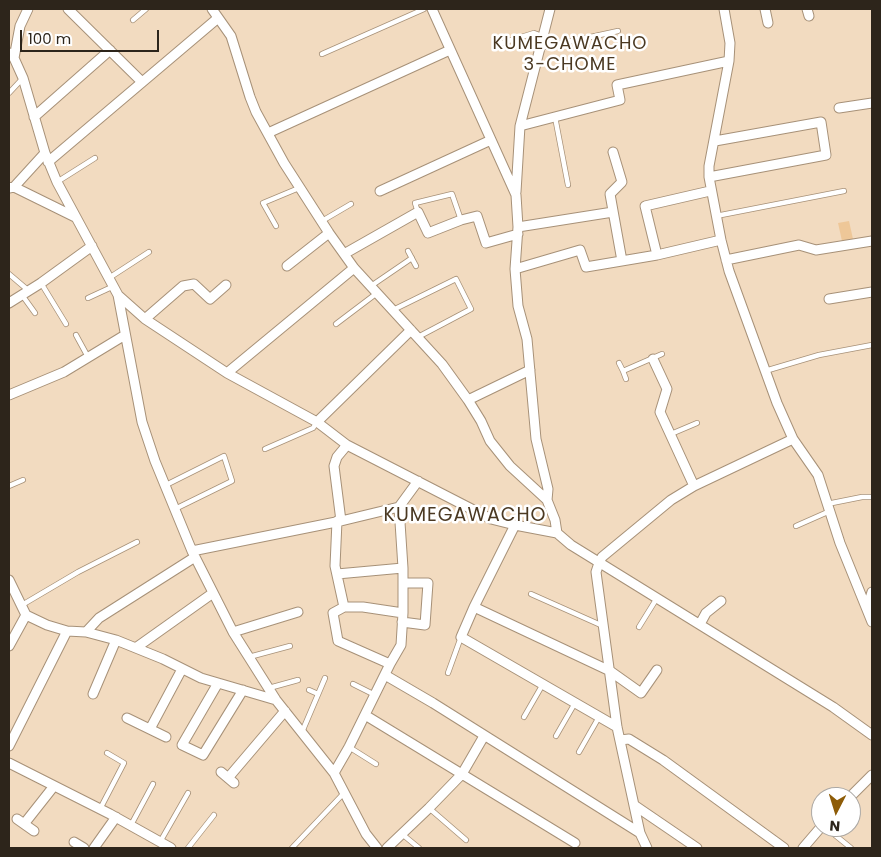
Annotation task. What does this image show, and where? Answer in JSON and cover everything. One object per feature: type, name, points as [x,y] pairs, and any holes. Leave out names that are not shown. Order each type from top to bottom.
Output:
[{"type":"street","points":[[28,9],[20,26],[11,56],[23,78],[46,158],[75,217],[118,295],[142,422],[193,554],[248,657],[276,700],[334,773],[366,834],[377,848]]},
{"type":"street","points":[[68,9],[142,82]]},
{"type":"street","points":[[212,9],[231,36],[250,97],[299,188],[354,268],[442,364],[468,400],[481,421],[490,441],[510,466],[547,500],[555,520],[557,532]]},
{"type":"street","points":[[432,9],[516,195]]},
{"type":"street","points":[[547,500],[548,490],[536,439],[527,339],[518,306],[515,269],[518,231],[516,195],[520,126],[550,9]]},
{"type":"street","points":[[724,9],[729,36],[729,61],[709,166],[709,177],[710,190],[726,260],[777,403],[793,439],[818,475],[840,543],[872,622]]},
{"type":"street","points":[[765,9],[768,23]]},
{"type":"street","points":[[75,217],[11,188],[218,18]]},
{"type":"street","points":[[34,117],[110,50]]},
{"type":"street","points":[[268,133],[450,50]]},
{"type":"street","points":[[520,126],[620,100],[617,85],[729,61]]},
{"type":"street","points":[[839,108],[872,103]]},
{"type":"street","points":[[709,177],[826,155],[821,122],[715,141]]},
{"type":"street","points":[[380,191],[491,140]]},
{"type":"street","points":[[613,152],[622,182],[610,194],[622,261]]},
{"type":"street","points":[[657,255],[645,206],[710,190]]},
{"type":"street","points":[[344,254],[418,212],[428,232],[477,216],[486,243],[518,231],[613,212]]},
{"type":"street","points":[[287,266],[329,233]]},
{"type":"street","points":[[515,269],[580,250],[586,266],[657,255],[722,240]]},
{"type":"street","points":[[726,260],[799,245],[816,250],[872,240]]},
{"type":"street","points":[[9,303],[41,283],[92,246]]},
{"type":"street","points":[[227,373],[354,268]]},
{"type":"street","points":[[145,319],[183,286],[194,284],[210,299],[226,285]]},
{"type":"street","points":[[829,299],[872,292]]},
{"type":"street","points":[[118,295],[145,319],[227,373],[316,422],[347,445],[491,519],[557,532],[571,545],[833,707],[872,735]]},
{"type":"street","points":[[316,422],[415,334]]},
{"type":"street","points":[[9,395],[64,372],[125,335]]},
{"type":"street","points":[[657,356],[666,389],[660,412],[694,486]]},
{"type":"street","points":[[468,400],[530,370]]},
{"type":"street","points":[[647,848],[640,833],[617,727],[596,572],[599,563],[602,557],[671,500],[694,486],[793,439]]},
{"type":"street","points":[[344,607],[335,566],[339,521],[334,466],[337,457],[347,445]]},
{"type":"street","points":[[334,773],[401,645],[403,568],[399,507],[418,481]]},
{"type":"street","points":[[86,632],[99,618],[193,554],[399,507]]},
{"type":"street","points":[[515,525],[461,637],[617,727]]},
{"type":"street","points":[[338,574],[403,568]]},
{"type":"street","points":[[9,580],[26,614],[47,625],[67,631],[86,632],[116,640],[137,647],[201,678],[276,700]]},
{"type":"street","points":[[390,664],[338,641],[333,613],[344,607],[363,607],[425,625],[428,583],[403,583]]},
{"type":"street","points":[[137,647],[213,592]]},
{"type":"street","points":[[867,608],[872,592]]},
{"type":"street","points":[[700,624],[706,613],[721,601]]},
{"type":"street","points":[[474,607],[610,671],[641,693],[657,670]]},
{"type":"street","points":[[233,632],[298,612]]},
{"type":"street","points":[[9,646],[26,614]]},
{"type":"street","points":[[9,746],[67,631]]},
{"type":"street","points":[[93,694],[116,640]]},
{"type":"street","points":[[150,729],[182,669]]},
{"type":"street","points":[[385,675],[640,833]]},
{"type":"street","points":[[218,683],[182,745],[203,755],[243,690]]},
{"type":"street","points":[[228,778],[285,711]]},
{"type":"street","points":[[365,715],[576,843]]},
{"type":"street","points":[[127,718],[166,736]]},
{"type":"street","points":[[387,848],[462,774],[484,736]]},
{"type":"street","points":[[620,740],[629,739],[663,760],[784,848]]},
{"type":"street","points":[[9,763],[116,817],[172,848]]},
{"type":"street","points":[[860,787],[872,775]]},
{"type":"street","points":[[34,832],[20,822],[54,786]]},
{"type":"street","points":[[634,806],[697,848]]},
{"type":"street","points":[[94,848],[116,817]]},
{"type":"street","points":[[803,848],[813,837]]},
{"type":"street","points":[[74,842],[84,848]]},
{"type":"lane","points":[[133,20],[146,9]]},
{"type":"lane","points":[[322,54],[424,9]]},
{"type":"lane","points":[[539,48],[618,31]]},
{"type":"lane","points":[[502,43],[534,33],[542,36]]},
{"type":"lane","points":[[9,92],[23,78]]},
{"type":"lane","points":[[555,117],[568,185]]},
{"type":"lane","points":[[57,182],[95,158]]},
{"type":"lane","points":[[276,226],[264,203],[299,188]]},
{"type":"lane","points":[[716,216],[844,191]]},
{"type":"lane","points":[[418,212],[415,203],[452,194],[461,220]]},
{"type":"lane","points":[[322,222],[351,204]]},
{"type":"lane","points":[[408,250],[416,266]]},
{"type":"lane","points":[[88,298],[112,282],[149,252]]},
{"type":"lane","points":[[336,324],[412,258]]},
{"type":"lane","points":[[9,274],[25,293],[35,313]]},
{"type":"lane","points":[[393,310],[456,279],[471,309],[415,334]]},
{"type":"lane","points":[[41,283],[66,324]]},
{"type":"lane","points":[[76,335],[88,357]]},
{"type":"lane","points":[[765,371],[819,355],[872,345]]},
{"type":"lane","points":[[623,371],[657,356]]},
{"type":"lane","points":[[619,363],[626,379]]},
{"type":"lane","points":[[265,449],[312,428],[316,422]]},
{"type":"lane","points":[[670,435],[697,423]]},
{"type":"lane","points":[[166,485],[224,456],[232,481],[175,509]]},
{"type":"lane","points":[[9,486],[23,480]]},
{"type":"lane","points":[[796,526],[829,507],[862,497],[872,497]]},
{"type":"lane","points":[[21,606],[78,572],[137,542]]},
{"type":"lane","points":[[531,594],[604,627]]},
{"type":"lane","points":[[639,627],[657,598]]},
{"type":"lane","points":[[448,673],[461,637]]},
{"type":"lane","points":[[248,657],[290,646]]},
{"type":"lane","points":[[302,732],[325,678]]},
{"type":"lane","points":[[269,688],[298,680]]},
{"type":"lane","points":[[353,684],[374,695]]},
{"type":"lane","points":[[524,717],[543,684]]},
{"type":"lane","points":[[309,690],[318,694]]},
{"type":"lane","points":[[556,736],[574,703]]},
{"type":"lane","points":[[579,752],[599,717]]},
{"type":"lane","points":[[348,747],[376,764]]},
{"type":"lane","points":[[100,809],[124,763],[106,754]]},
{"type":"lane","points":[[131,825],[153,784]]},
{"type":"lane","points":[[292,848],[345,792]]},
{"type":"lane","points":[[160,842],[188,793]]},
{"type":"lane","points":[[429,808],[466,840]]},
{"type":"lane","points":[[188,848],[214,815]]},
{"type":"lane","points":[[402,834],[419,848]]},
{"type":"lane","points":[[836,837],[851,848]]},
{"type":"shaded area","points":[[849,221],[853,239],[842,241],[838,223]]},
{"type":"district","name":"KUMEGAWACHO 3-CHOME","points":[[570,54]]},
{"type":"district","name":"KUMEGAWACHO","points":[[465,516]]}]
